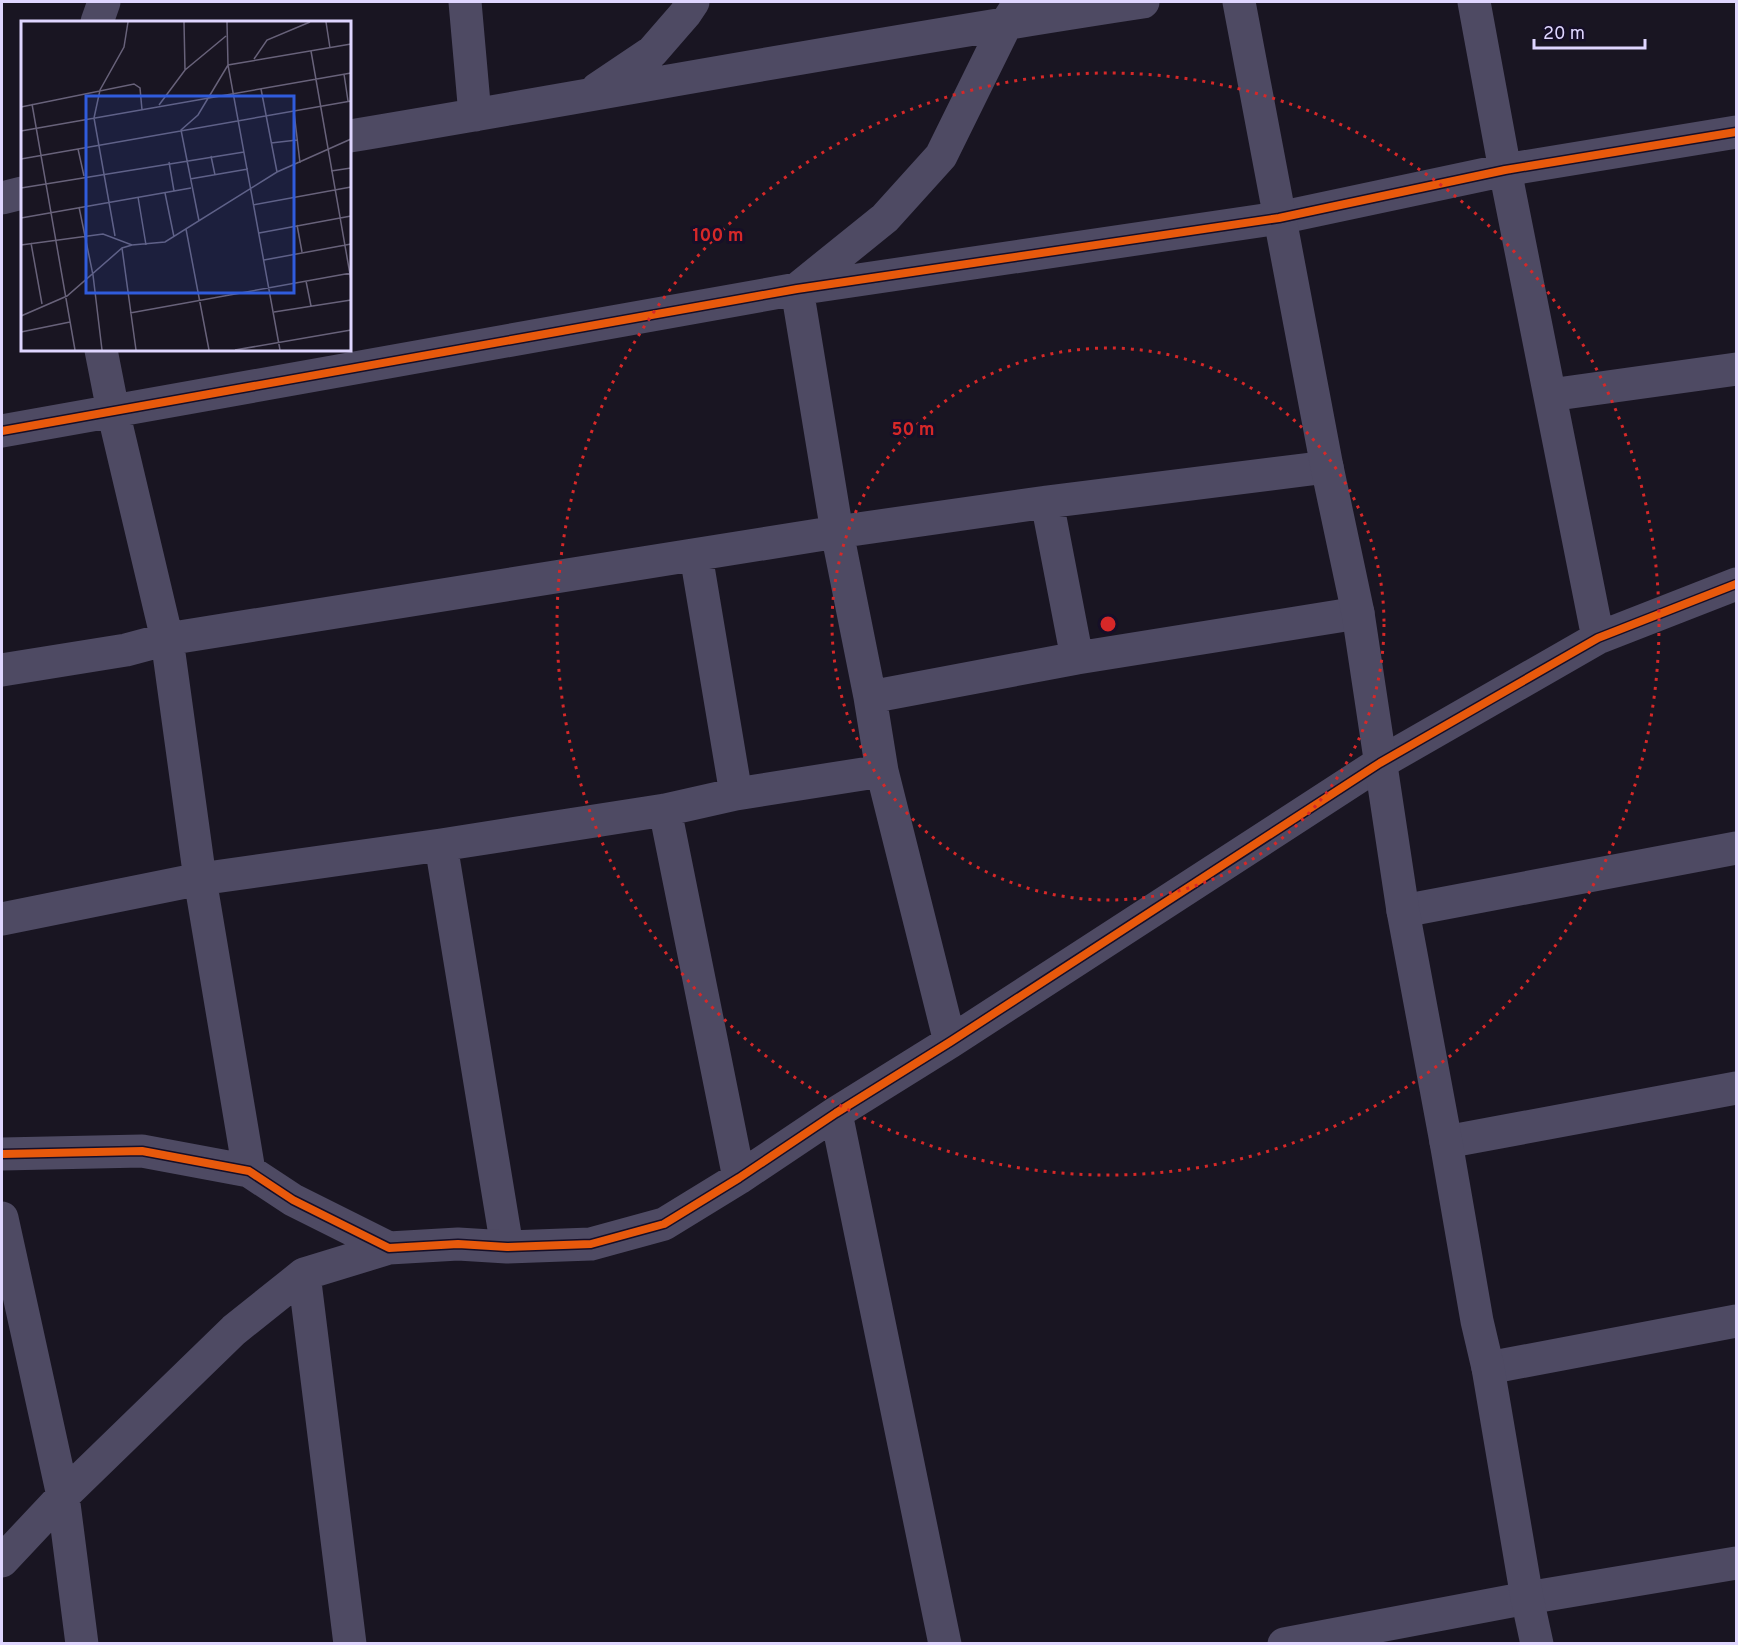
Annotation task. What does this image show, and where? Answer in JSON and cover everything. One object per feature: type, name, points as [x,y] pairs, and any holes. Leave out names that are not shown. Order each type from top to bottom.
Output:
[{"type":"street","points":[[97,21],[104,2]]},
{"type":"street","points":[[465,2],[476,115]]},
{"type":"street","points":[[585,97],[652,52],[693,2]]},
{"type":"street","points":[[351,136],[585,97],[1014,12],[1143,2]]},
{"type":"street","points":[[1239,2],[1327,467],[1358,613],[1403,911],[1537,1644]]},
{"type":"street","points":[[1474,2],[1598,638]]},
{"type":"street","points":[[797,289],[885,218],[941,156],[1014,12]]},
{"type":"street","points":[[2,431],[797,289],[1279,218],[1505,170],[1737,132]]},
{"type":"street","points":[[2,198],[21,193]]},
{"type":"street","points":[[797,289],[837,532],[870,697],[882,771],[950,1042]]},
{"type":"street","points":[[101,351],[113,411],[167,639],[200,879],[249,1171]]},
{"type":"street","points":[[1550,395],[1737,369]]},
{"type":"street","points":[[2,670],[126,650],[167,639],[837,532],[1047,502],[1327,467]]},
{"type":"street","points":[[1047,502],[1077,658]]},
{"type":"street","points":[[696,555],[736,794]]},
{"type":"street","points":[[2,1562],[63,1496],[234,1330],[304,1274],[389,1248],[458,1244],[507,1247],[591,1244],[664,1224],[950,1042],[1380,763],[1598,638],[1737,584]]},
{"type":"street","points":[[870,697],[1077,658],[1358,613]]},
{"type":"street","points":[[2,919],[200,879],[665,810],[736,794],[882,771]]},
{"type":"street","points":[[665,810],[738,1178]]},
{"type":"street","points":[[441,845],[507,1247]]},
{"type":"street","points":[[1403,911],[1737,848]]},
{"type":"street","points":[[1446,1142],[1737,1088]]},
{"type":"street","points":[[836,1113],[945,1644]]},
{"type":"street","points":[[2,1154],[142,1151],[249,1171],[293,1200],[389,1248]]},
{"type":"street","points":[[2,1218],[63,1496],[82,1644]]},
{"type":"street","points":[[304,1274],[351,1644]]},
{"type":"street","points":[[1488,1368],[1737,1320]]},
{"type":"street","points":[[1284,1644],[1527,1598],[1737,1563]]},
{"type":"cycle path","points":[[2,431],[797,289],[1279,218],[1505,170],[1736,132]]},
{"type":"cycle path","points":[[2,1154],[142,1151],[249,1171],[293,1200],[389,1248],[458,1244],[507,1247],[591,1244],[664,1224],[739,1178],[836,1113],[950,1042],[1380,763],[1598,638],[1736,584]]}]
